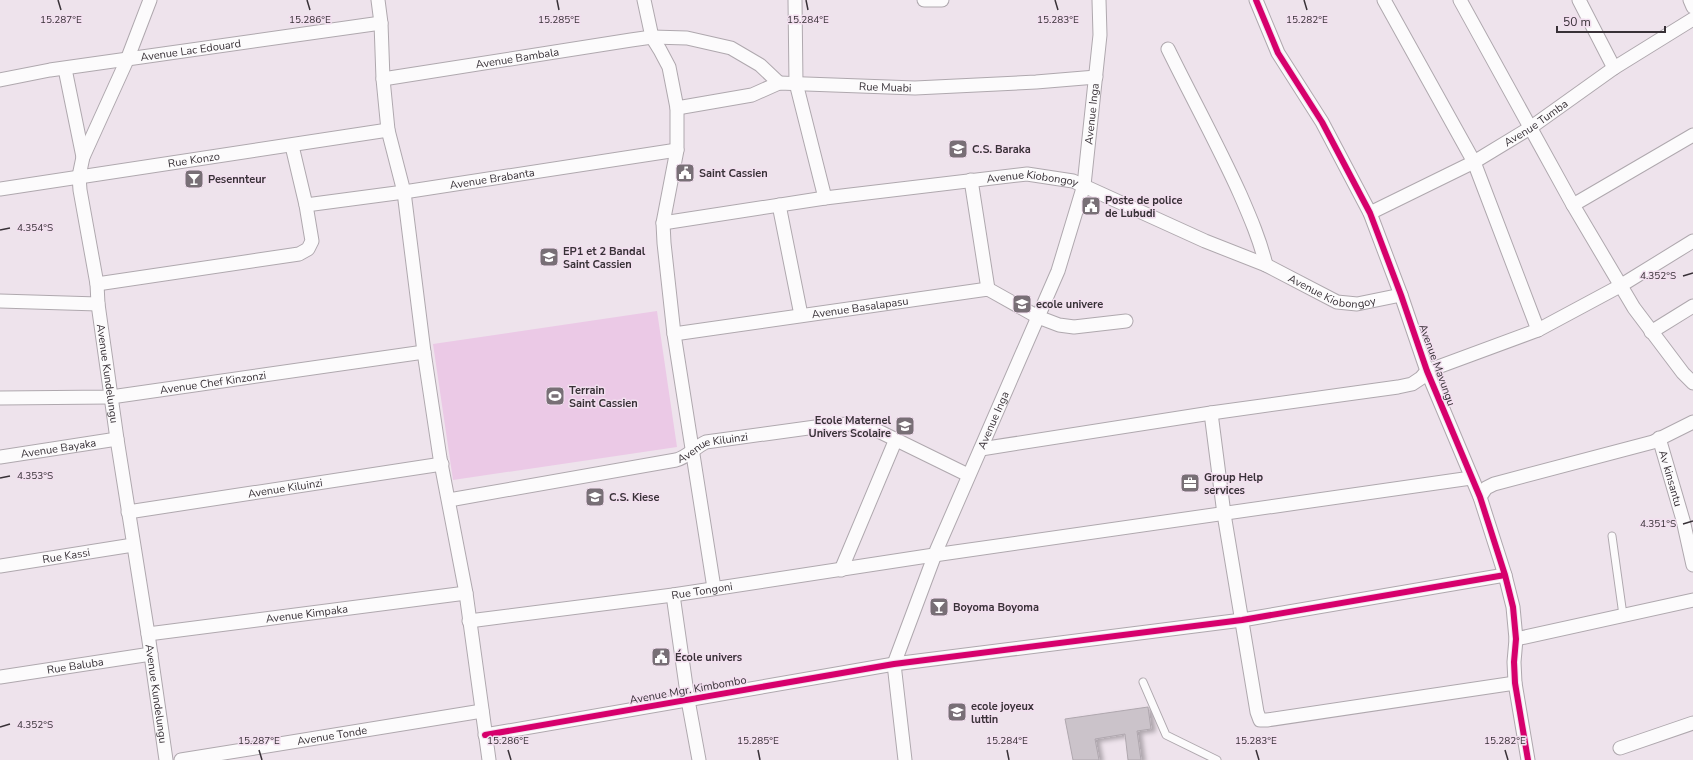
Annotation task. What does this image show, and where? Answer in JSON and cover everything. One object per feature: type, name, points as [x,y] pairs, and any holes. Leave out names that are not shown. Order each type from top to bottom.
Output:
[{"type":"street","name":"Avenue Kundelungu","points":[[150,0],[127,60],[83,157],[79,176],[80,190],[97,284],[98,304],[112,397],[116,439],[148,634],[166,760]]},
{"type":"street","points":[[378,0],[381,23],[383,79],[388,130],[404,192],[424,352],[442,464],[466,593],[488,760]]},
{"type":"street","points":[[644,0],[652,37],[669,67],[677,108],[677,150],[663,223],[664,243],[674,334],[714,588]]},
{"type":"street","points":[[795,0],[796,83],[825,198]]},
{"type":"street","points":[[924,0],[942,0]]},
{"type":"street","name":"Avenue Inga","points":[[905,760],[894,664],[934,555],[1058,271],[1084,185],[1100,35],[1099,0]]},
{"type":"street","name":"Avenue Mavungu","points":[[1256,0],[1278,53],[1322,122],[1370,213],[1401,295],[1427,371],[1480,497],[1505,574],[1513,607],[1516,639],[1514,662],[1515,683],[1528,760]]},
{"type":"street","points":[[1384,0],[1474,162],[1538,330]]},
{"type":"street","points":[[1579,0],[1614,68]]},
{"type":"street","points":[[1690,0],[1693,8]]},
{"type":"street","points":[[1464,1],[1530,128],[1620,286],[1651,332],[1683,373],[1693,382]]},
{"type":"street","name":"Avenue Tumba","points":[[1370,213],[1474,162],[1530,128],[1614,68],[1693,19]]},
{"type":"street","name":"Avenue Lac Edouard","points":[[0,80],[65,68],[381,23]]},
{"type":"street","name":"Avenue Bambala","points":[[383,79],[652,37],[687,38],[731,48],[760,65],[778,83]]},
{"type":"street","points":[[1168,50],[1225,160],[1254,226],[1266,265]]},
{"type":"street","points":[[65,68],[83,157]]},
{"type":"street","name":"Rue Muabi","points":[[677,108],[752,95],[778,83],[915,88],[1036,82],[1096,77]]},
{"type":"street","name":"Rue Konzo","points":[[0,189],[79,176],[292,146],[388,130]]},
{"type":"street","points":[[1573,205],[1693,135]]},
{"type":"street","points":[[97,284],[299,254],[308,249],[312,241],[306,205],[292,146]]},
{"type":"street","name":"Avenue Brabanta","points":[[306,205],[404,192],[677,150]]},
{"type":"street","name":"Avenue Kiobongoy","points":[[663,223],[825,198],[1027,174],[1074,181],[1084,185],[1205,241],[1266,265],[1337,302],[1357,304],[1401,295]]},
{"type":"street","points":[[971,180],[988,289],[1038,317],[1066,327],[1126,321]]},
{"type":"street","points":[[779,205],[801,315]]},
{"type":"street","points":[[981,448],[1412,384],[1422,378],[1427,371],[1538,330],[1620,286],[1693,241]]},
{"type":"street","name":"Avenue Basalapasu","points":[[674,334],[988,289]]},
{"type":"street","points":[[0,301],[98,304]]},
{"type":"street","points":[[1651,332],[1693,306]]},
{"type":"street","name":"Avenue Chef Kinzonzi","points":[[0,398],[112,397],[424,352]]},
{"type":"street","points":[[1211,413],[1224,514],[1257,712],[1260,720],[1515,683]]},
{"type":"street","points":[[1480,497],[1486,488],[1494,484],[1653,442],[1693,422]]},
{"type":"street","name":"Avenue Kiluinzi","points":[[449,500],[676,460],[684,458],[698,446],[706,442],[830,425],[850,424],[868,426],[968,475]]},
{"type":"street","name":"Av kinsantu","points":[[1659,438],[1683,520],[1693,565]]},
{"type":"street","name":"Avenue Bayaka","points":[[0,456],[116,439]]},
{"type":"street","points":[[841,570],[896,439]]},
{"type":"street","name":"Avenue Kiluinzi","points":[[128,512],[442,464]]},
{"type":"street","name":"Rue Tongoni","points":[[469,621],[673,595],[934,555],[1471,478]]},
{"type":"street","name":"Rue Kassi","points":[[0,566],[133,545]]},
{"type":"street","name":"Avenue Mgr. Kimbombo","points":[[485,735],[894,664],[1242,620],[1505,574]]},
{"type":"street","name":"Avenue Kimpaka","points":[[148,634],[466,593]]},
{"type":"street","points":[[673,595],[688,700],[700,760]]},
{"type":"street","points":[[1516,639],[1693,600]]},
{"type":"street","name":"Rue Baluba","points":[[0,677],[151,654]]},
{"type":"street","name":"Avenue Tonde","points":[[181,760],[482,711]]},
{"type":"street","points":[[1620,748],[1693,723]]},
{"type":"lane","points":[[1612,536],[1623,615]]},
{"type":"lane","points":[[1142,682],[1166,735],[1217,760]]},
{"type":"shaded area","name":"Terrain Saint Cassien","points":[[657,311],[677,447],[453,480],[433,344]]},
{"type":"building","points":[[1148,707],[1151,729],[1137,731],[1141,760],[1128,760],[1125,734],[1095,739],[1099,760],[1073,760],[1065,719]]},
{"type":"cycle path","points":[[1256,0],[1278,53],[1322,122],[1370,213],[1401,295],[1427,371],[1480,497],[1505,575],[1513,607],[1516,639],[1514,662],[1515,683],[1528,760]]},
{"type":"cycle path","points":[[485,735],[894,664],[1242,620],[1505,575]]},
{"type":"place","name":"C.S. Baraka","points":[[958,149]]},
{"type":"place","name":"Saint Cassien","points":[[685,173]]},
{"type":"place","name":"Pesennteur","points":[[194,179]]},
{"type":"place","name":"Poste de police de Lubudi","points":[[1091,206]]},
{"type":"place","name":"EP1 et 2 Bandal Saint Cassien","points":[[549,257]]},
{"type":"place","name":"ecole univere","points":[[1022,304]]},
{"type":"place","name":"Terrain Saint Cassien","points":[[555,396]]},
{"type":"place","name":"Ecole Maternel Univers Scolaire","points":[[905,426]]},
{"type":"place","name":"Group Help services","points":[[1190,483]]},
{"type":"place","name":"C.S. Kiese","points":[[595,497]]},
{"type":"place","name":"Boyoma Boyoma","points":[[939,607]]},
{"type":"place","name":"École univers","points":[[661,657]]},
{"type":"place","name":"ecole joyeux luttin","points":[[957,712]]}]
